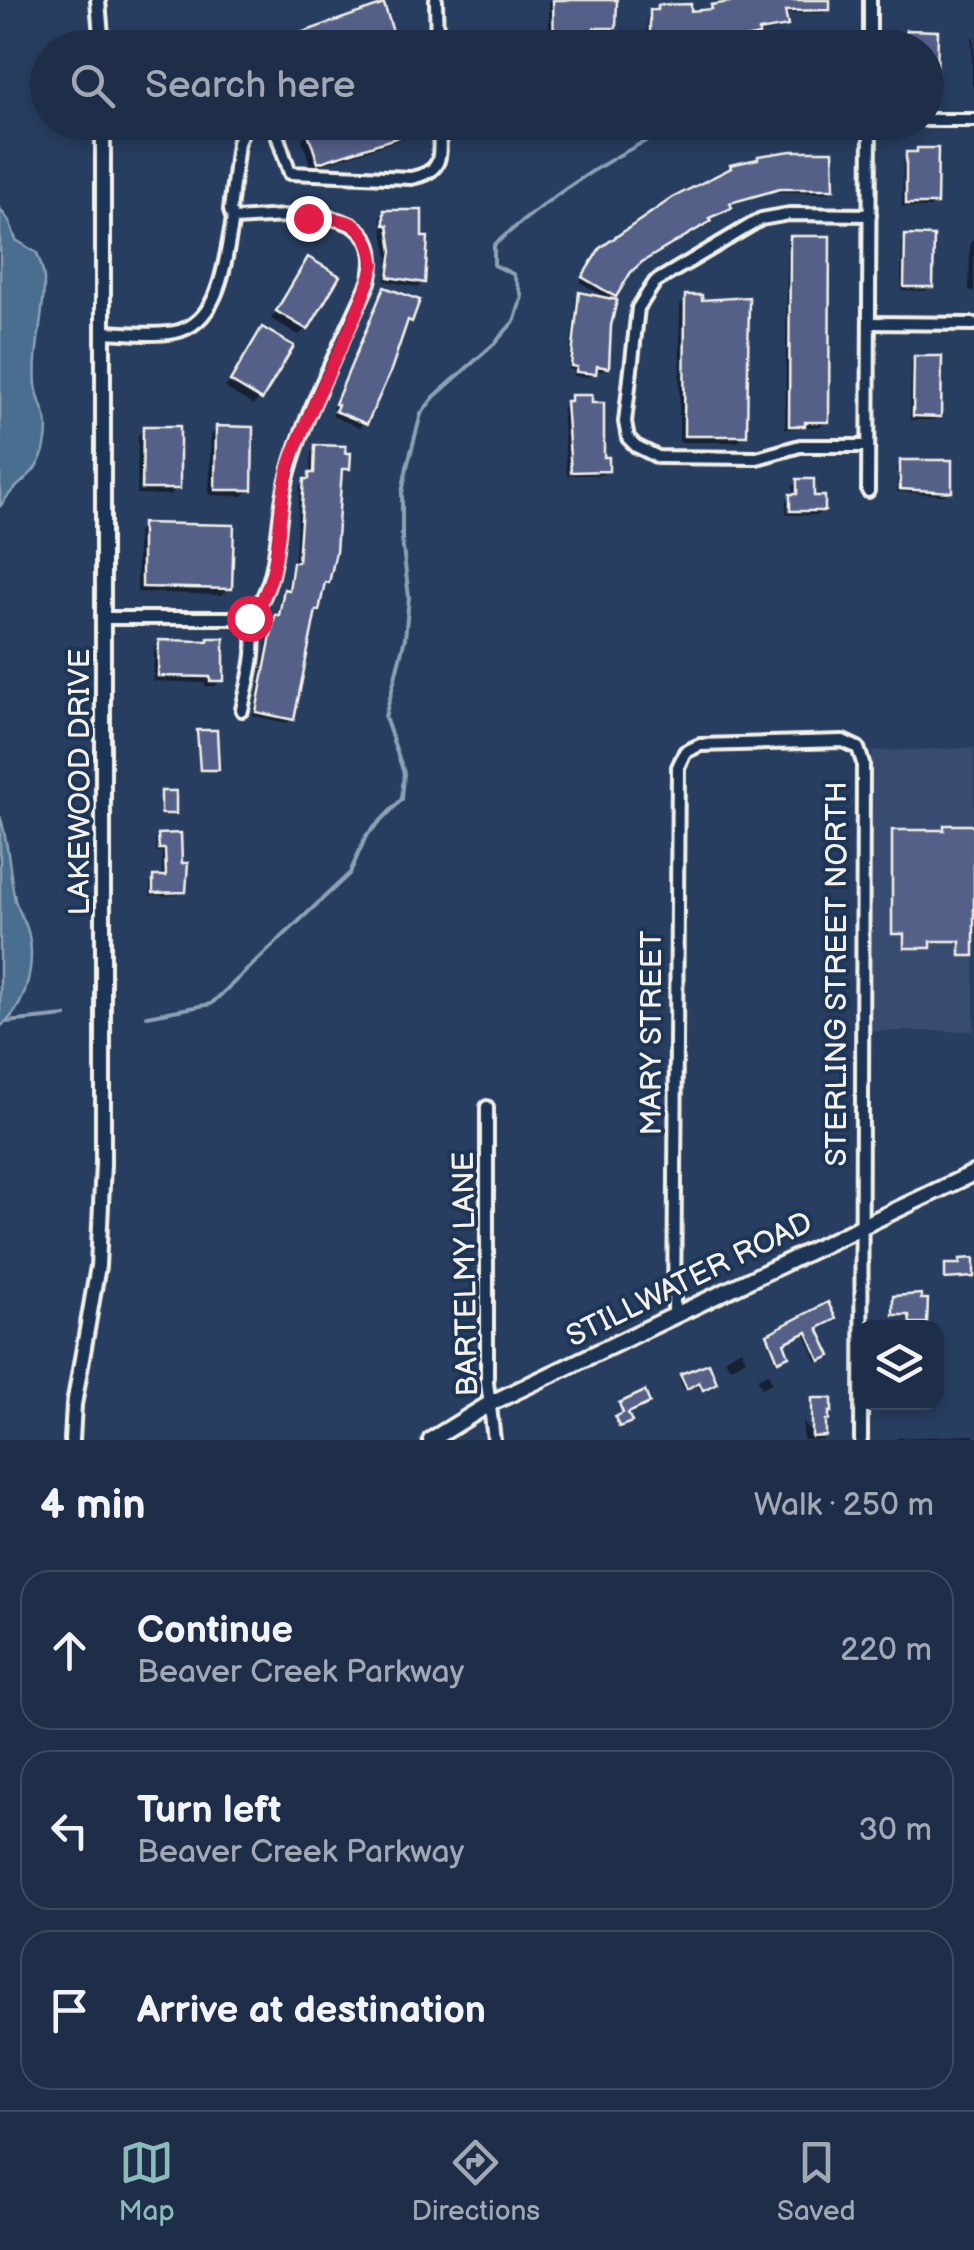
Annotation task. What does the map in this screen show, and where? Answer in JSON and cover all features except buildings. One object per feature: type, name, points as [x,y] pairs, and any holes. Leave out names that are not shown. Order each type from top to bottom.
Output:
[{"type":"main road","name":"STILLWATER ROAD","points":[[431,1440],[491,1404],[974,1173]]},
{"type":"street","points":[[98,0],[100,30]]},
{"type":"street","points":[[436,0],[437,30]]},
{"type":"street","points":[[870,0],[870,30]]},
{"type":"street","points":[[944,120],[974,120]]},
{"type":"street","name":"LAKEWOOD DRIVE","points":[[72,1440],[74,1405],[98,1266],[103,1164],[103,140]]},
{"type":"street","points":[[104,332],[161,333],[194,325],[210,307],[233,219],[230,210],[239,140]]},
{"type":"street","points":[[274,140],[290,173],[412,178],[429,174],[436,166],[437,140]]},
{"type":"street","points":[[868,491],[870,140]]},
{"type":"street","points":[[868,446],[790,447],[757,458],[658,457],[628,438],[625,422],[638,308],[655,282],[761,219],[789,214],[870,215]]},
{"type":"street","points":[[104,618],[249,618],[259,608],[277,552],[289,466],[374,264],[371,245],[360,227],[339,218],[233,219]]},
{"type":"street","points":[[870,323],[974,324]]},
{"type":"street","points":[[242,710],[254,650],[249,618]]},
{"type":"street","name":"MARY STREET","points":[[674,1316],[678,768],[685,752],[700,745],[842,741],[858,748]]},
{"type":"street","name":"STERLING STREET NORTH","points":[[858,748],[863,763],[860,1440]]},
{"type":"street","name":"BARTELMY LANE","points":[[487,1108],[487,1382],[494,1440]]},
{"type":"shaded area","points":[[0,209],[16,240],[37,253],[43,271],[35,372],[47,427],[37,466],[0,507]]},
{"type":"shaded area","points":[[974,748],[974,1031],[866,1031],[872,751]]},
{"type":"shaded area","points":[[0,816],[15,900],[27,928],[31,954],[23,996],[0,1027]]},
{"type":"waterway","points":[[147,1016],[211,1004],[350,873],[366,836],[402,799],[404,773],[385,717],[405,638],[409,597],[402,540],[402,493],[421,414],[515,320],[522,296],[513,274],[494,265],[494,245],[586,176],[648,140]]},
{"type":"waterway","points":[[6,1022],[66,1016]]},
{"type":"route","points":[[249,618],[259,608],[277,552],[289,466],[374,264],[371,245],[360,227],[339,218],[308,218]]}]
